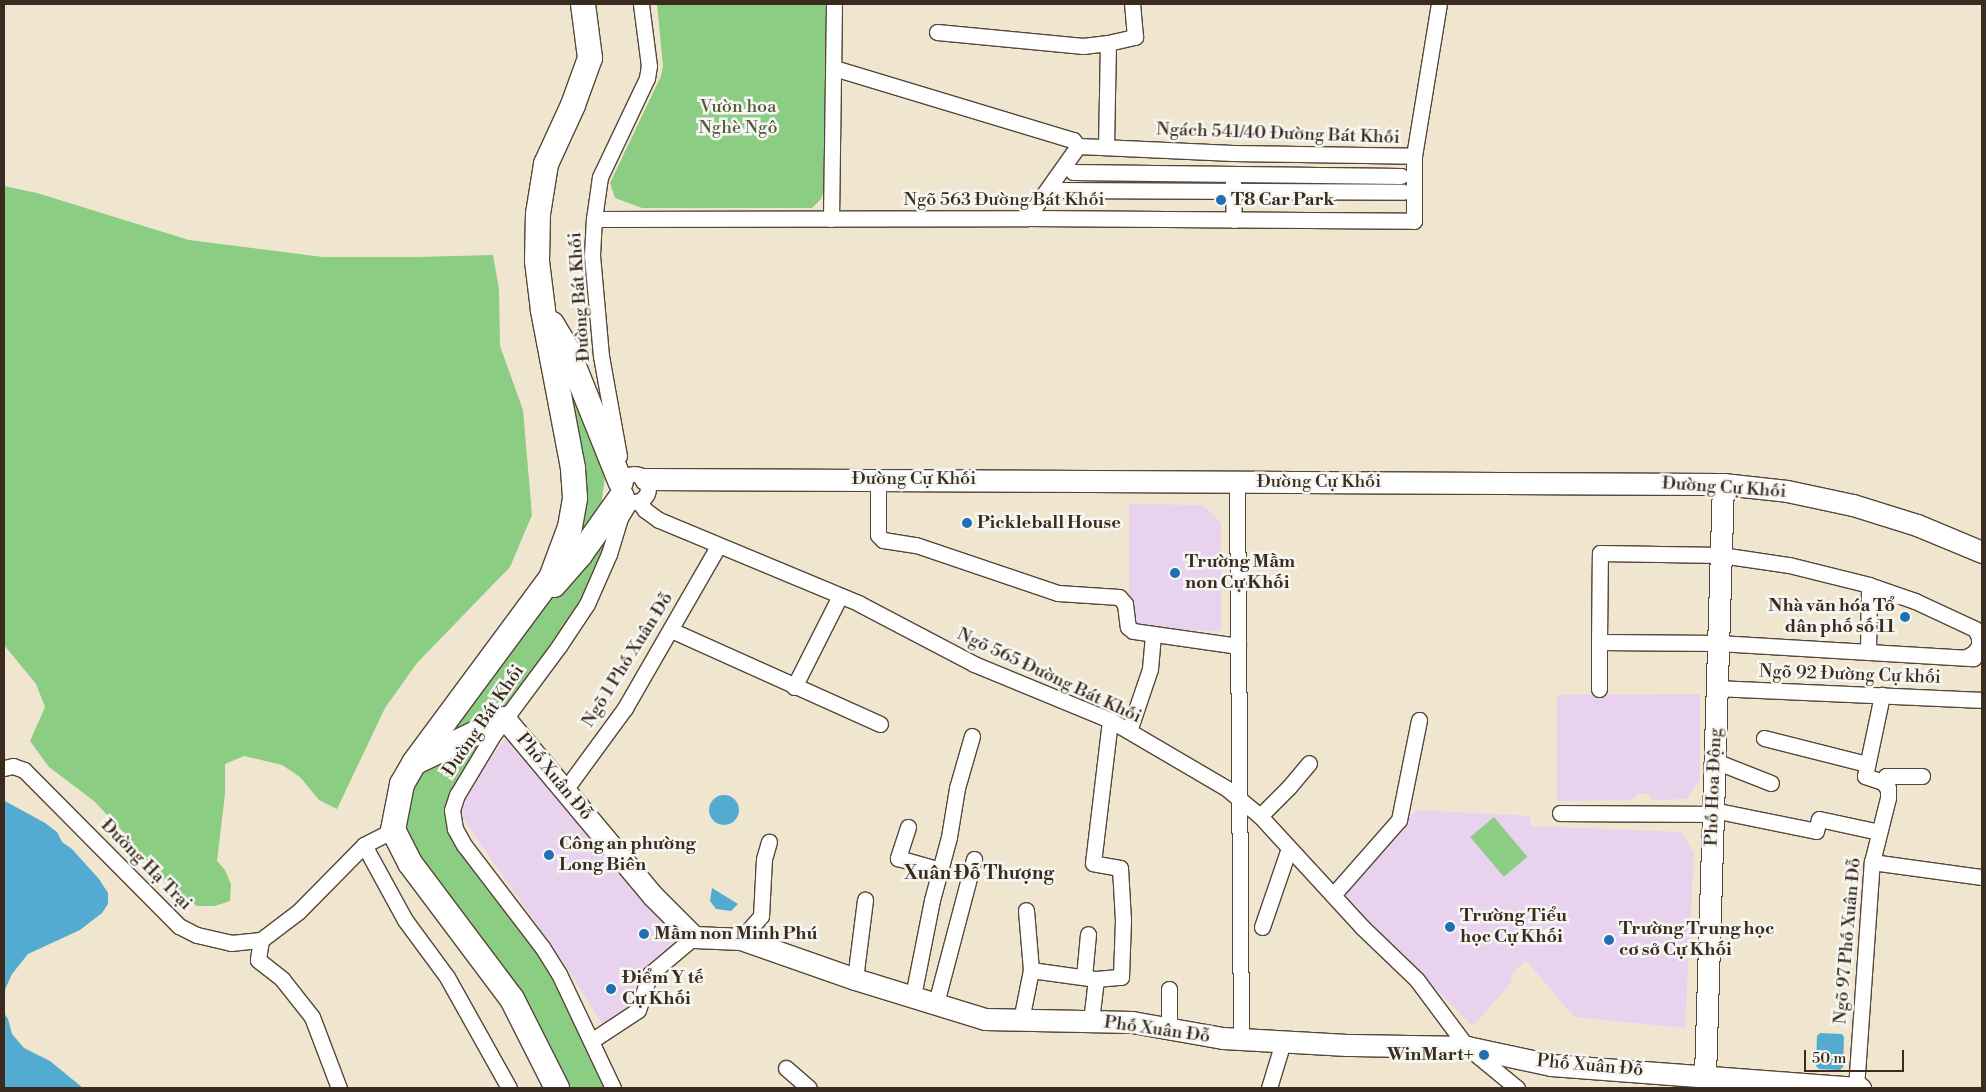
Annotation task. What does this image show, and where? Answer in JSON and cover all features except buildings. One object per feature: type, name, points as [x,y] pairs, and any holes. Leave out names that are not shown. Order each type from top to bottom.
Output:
[{"type":"main road","points":[[557,1088],[512,998],[410,863],[393,830],[402,784],[414,763],[551,578],[570,527],[575,498],[573,468],[543,310],[537,261],[538,214],[546,164],[573,106],[590,58],[583,4]]},
{"type":"main road","points":[[521,618],[564,574],[631,490],[567,349],[543,310]]},
{"type":"main road","points":[[414,763],[505,719]]},
{"type":"street","name":"Đường Bát Khối","points":[[613,1088],[558,974],[542,947],[465,847],[455,829],[452,810],[458,795],[505,719],[559,646],[587,604],[610,554],[620,518],[631,490],[618,454],[601,356],[592,255],[594,219],[600,177],[647,78],[649,66],[641,4]]},
{"type":"street","points":[[831,219],[834,4]]},
{"type":"street","points":[[936,32],[1083,46],[1108,44],[1135,37],[1132,4]]},
{"type":"street","name":"Ngách 541/40 Đường Bát Khối","points":[[1078,146],[1233,153],[1414,156],[1439,4]]},
{"type":"street","points":[[1106,147],[1108,44]]},
{"type":"street","points":[[834,68],[1072,140],[1078,146],[1027,218]]},
{"type":"street","name":"Ngõ 563 Đường Bát Khối","points":[[594,219],[1027,218],[1414,221],[1414,156]]},
{"type":"street","points":[[1073,172],[1233,167],[1401,176]]},
{"type":"street","points":[[1233,167],[1234,220]]},
{"type":"street","points":[[1062,190],[1403,192]]},
{"type":"street","points":[[878,479],[878,535],[883,540],[916,545],[1058,593],[1119,597],[1124,601],[1126,623],[1130,630],[1238,646]]},
{"type":"street","name":"Đường Cự Khối","points":[[631,490],[878,479],[1723,484],[1786,491],[1854,505],[1918,525],[1982,552]]},
{"type":"street","points":[[1236,481],[1241,1039]]},
{"type":"street","name":"Phố Hoa Động","points":[[1708,1082],[1713,812],[1723,484]]},
{"type":"street","name":"Ngõ 565 Đường Bát Khối","points":[[631,490],[645,510],[659,520],[840,596],[974,664],[1110,720],[1226,788],[1260,816],[1362,927],[1417,980],[1467,1047],[1517,1088]]},
{"type":"street","name":"Ngõ 1 Phố Xuân Đỗ","points":[[565,790],[625,708],[718,546]]},
{"type":"street","points":[[1598,689],[1600,554],[1721,554],[1789,565],[1869,585],[1915,601],[1975,629],[1979,637],[1979,646],[1974,653],[1966,657]]},
{"type":"street","points":[[1868,652],[1869,585]]},
{"type":"street","points":[[794,687],[840,596]]},
{"type":"street","points":[[671,630],[794,687],[880,724]]},
{"type":"street","points":[[1129,732],[1150,669],[1153,634]]},
{"type":"street","points":[[1599,642],[1718,643],[1982,658]]},
{"type":"street","name":"Ngõ 92 Đường Cự khối","points":[[1717,688],[1982,700]]},
{"type":"street","points":[[1882,695],[1865,776],[1883,782],[1888,793]]},
{"type":"street","name":"Phố Xuân Đỗ","points":[[505,719],[653,896],[694,937],[741,939],[855,979],[985,1019],[1132,1022],[1241,1039],[1347,1046],[1467,1047],[1551,1065],[1708,1082],[1858,1088]]},
{"type":"street","points":[[1031,970],[1090,978],[1121,977],[1124,920],[1120,868],[1093,863],[1110,720]]},
{"type":"street","points":[[1333,895],[1399,820],[1419,720]]},
{"type":"street","points":[[913,996],[949,837],[957,788],[972,736]]},
{"type":"street","points":[[1764,738],[1867,764]]},
{"type":"street","points":[[1715,761],[1771,783]]},
{"type":"street","points":[[1260,816],[1289,787],[1309,763]]},
{"type":"street","name":"Đường Hạ Trại","points":[[4,768],[13,766],[24,770],[179,926],[197,935],[231,943],[261,940]]},
{"type":"street","points":[[1888,793],[1886,776],[1922,776]]},
{"type":"street","name":"Ngõ 97 Phố Xuân Đỗ","points":[[1858,1088],[1872,862],[1888,793]]},
{"type":"street","points":[[1560,813],[1713,812],[1816,831],[1819,819],[1879,832]]},
{"type":"street","points":[[908,827],[898,858],[940,870]]},
{"type":"street","points":[[339,1088],[312,1017],[282,979],[258,960],[261,940],[299,911],[364,845],[393,830]]},
{"type":"street","points":[[741,939],[761,916],[764,859],[769,842]]},
{"type":"street","points":[[364,845],[405,920],[452,984],[510,1088]]},
{"type":"street","points":[[1262,928],[1289,848]]},
{"type":"street","points":[[936,1003],[974,859]]},
{"type":"street","points":[[1872,862],[1982,877]]},
{"type":"street","points":[[855,979],[865,900]]},
{"type":"street","points":[[1020,1020],[1031,970],[1026,910]]},
{"type":"street","points":[[1088,934],[1091,1021]]},
{"type":"street","points":[[590,1041],[638,1010],[650,974],[694,937]]},
{"type":"street","points":[[1169,989],[1169,1029]]},
{"type":"street","points":[[1269,1088],[1283,1042]]},
{"type":"street","points":[[786,1068],[809,1088]]},
{"type":"shaded area","name":"Trường Mầm non Cự Khối","points":[[1129,504],[1203,505],[1221,523],[1221,631],[1144,629],[1129,623]]},
{"type":"shaded area","points":[[1700,694],[1700,780],[1686,799],[1653,800],[1648,794],[1638,794],[1632,800],[1557,801],[1557,695]]},
{"type":"shaded area","name":"Công an phường Long Biên","points":[[509,734],[683,940],[635,1007],[605,1028],[567,968],[464,820],[462,811],[463,799],[468,789]]},
{"type":"shaded area","points":[[1417,810],[1530,816],[1530,826],[1681,832],[1694,853],[1685,1028],[1574,1017],[1526,960],[1511,976],[1512,982],[1473,1026],[1340,894]]},
{"type":"green space","name":"Vườn hoa Nghè Ngô","points":[[657,4],[829,4],[824,190],[821,199],[812,208],[642,208],[615,198],[610,183],[661,76],[663,66]]},
{"type":"green space","points":[[4,186],[37,193],[189,240],[323,257],[493,255],[499,289],[500,346],[523,410],[532,515],[510,567],[417,663],[385,708],[337,809],[319,800],[300,777],[282,765],[244,756],[225,764],[225,794],[217,861],[225,870],[231,884],[230,901],[215,906],[197,906],[160,878],[127,836],[94,801],[49,767],[30,741],[45,707],[36,684],[4,645]]},
{"type":"green space","points":[[558,349],[606,470],[601,506],[559,565],[565,552]]},
{"type":"green space","points":[[612,521],[593,579],[560,633],[508,706],[431,747]]},
{"type":"green space","points":[[491,734],[446,810],[541,954],[609,1088],[567,1088],[433,886],[402,830],[416,768]]},
{"type":"green space","points":[[1494,817],[1527,857],[1504,877],[1470,837]]},
{"type":"water","points":[[724,795],[735,799],[739,810],[735,821],[724,825],[713,821],[709,810],[713,799]]},
{"type":"water","points":[[5,801],[45,823],[57,832],[62,842],[72,849],[99,879],[108,893],[108,904],[102,913],[80,930],[28,954],[12,974],[4,992]]},
{"type":"water","points":[[712,888],[738,904],[731,911],[716,909],[710,901]]},
{"type":"water","points":[[4,1013],[8,1019],[12,1034],[24,1048],[50,1061],[83,1088],[4,1088]]},
{"type":"water","points":[[1820,1033],[1842,1034],[1844,1037],[1843,1067],[1840,1070],[1819,1069],[1816,1066],[1817,1036]]},
{"type":"place","name":"T8 Car Park","points":[[1221,200]]},
{"type":"place","name":"Pickleball House","points":[[967,523]]},
{"type":"place","name":"Trường Mầm non Cự Khối","points":[[1175,573]]},
{"type":"place","name":"Nhà văn hóa Tổ dân phố số 11","points":[[1905,617]]},
{"type":"place","name":"Công an phường Long Biên","points":[[549,855]]},
{"type":"place","name":"Trường Tiểu học Cự Khối","points":[[1450,927]]},
{"type":"place","name":"Mầm non Minh Phú","points":[[644,934]]},
{"type":"place","name":"Trường Trung học cơ sở Cự Khối","points":[[1609,940]]},
{"type":"place","name":"Điểm Y tế Cự Khối","points":[[611,989]]},
{"type":"place","name":"WinMart+","points":[[1484,1055]]},
{"type":"district","name":"Xuân Đỗ Thượng","points":[[979,874]]}]
